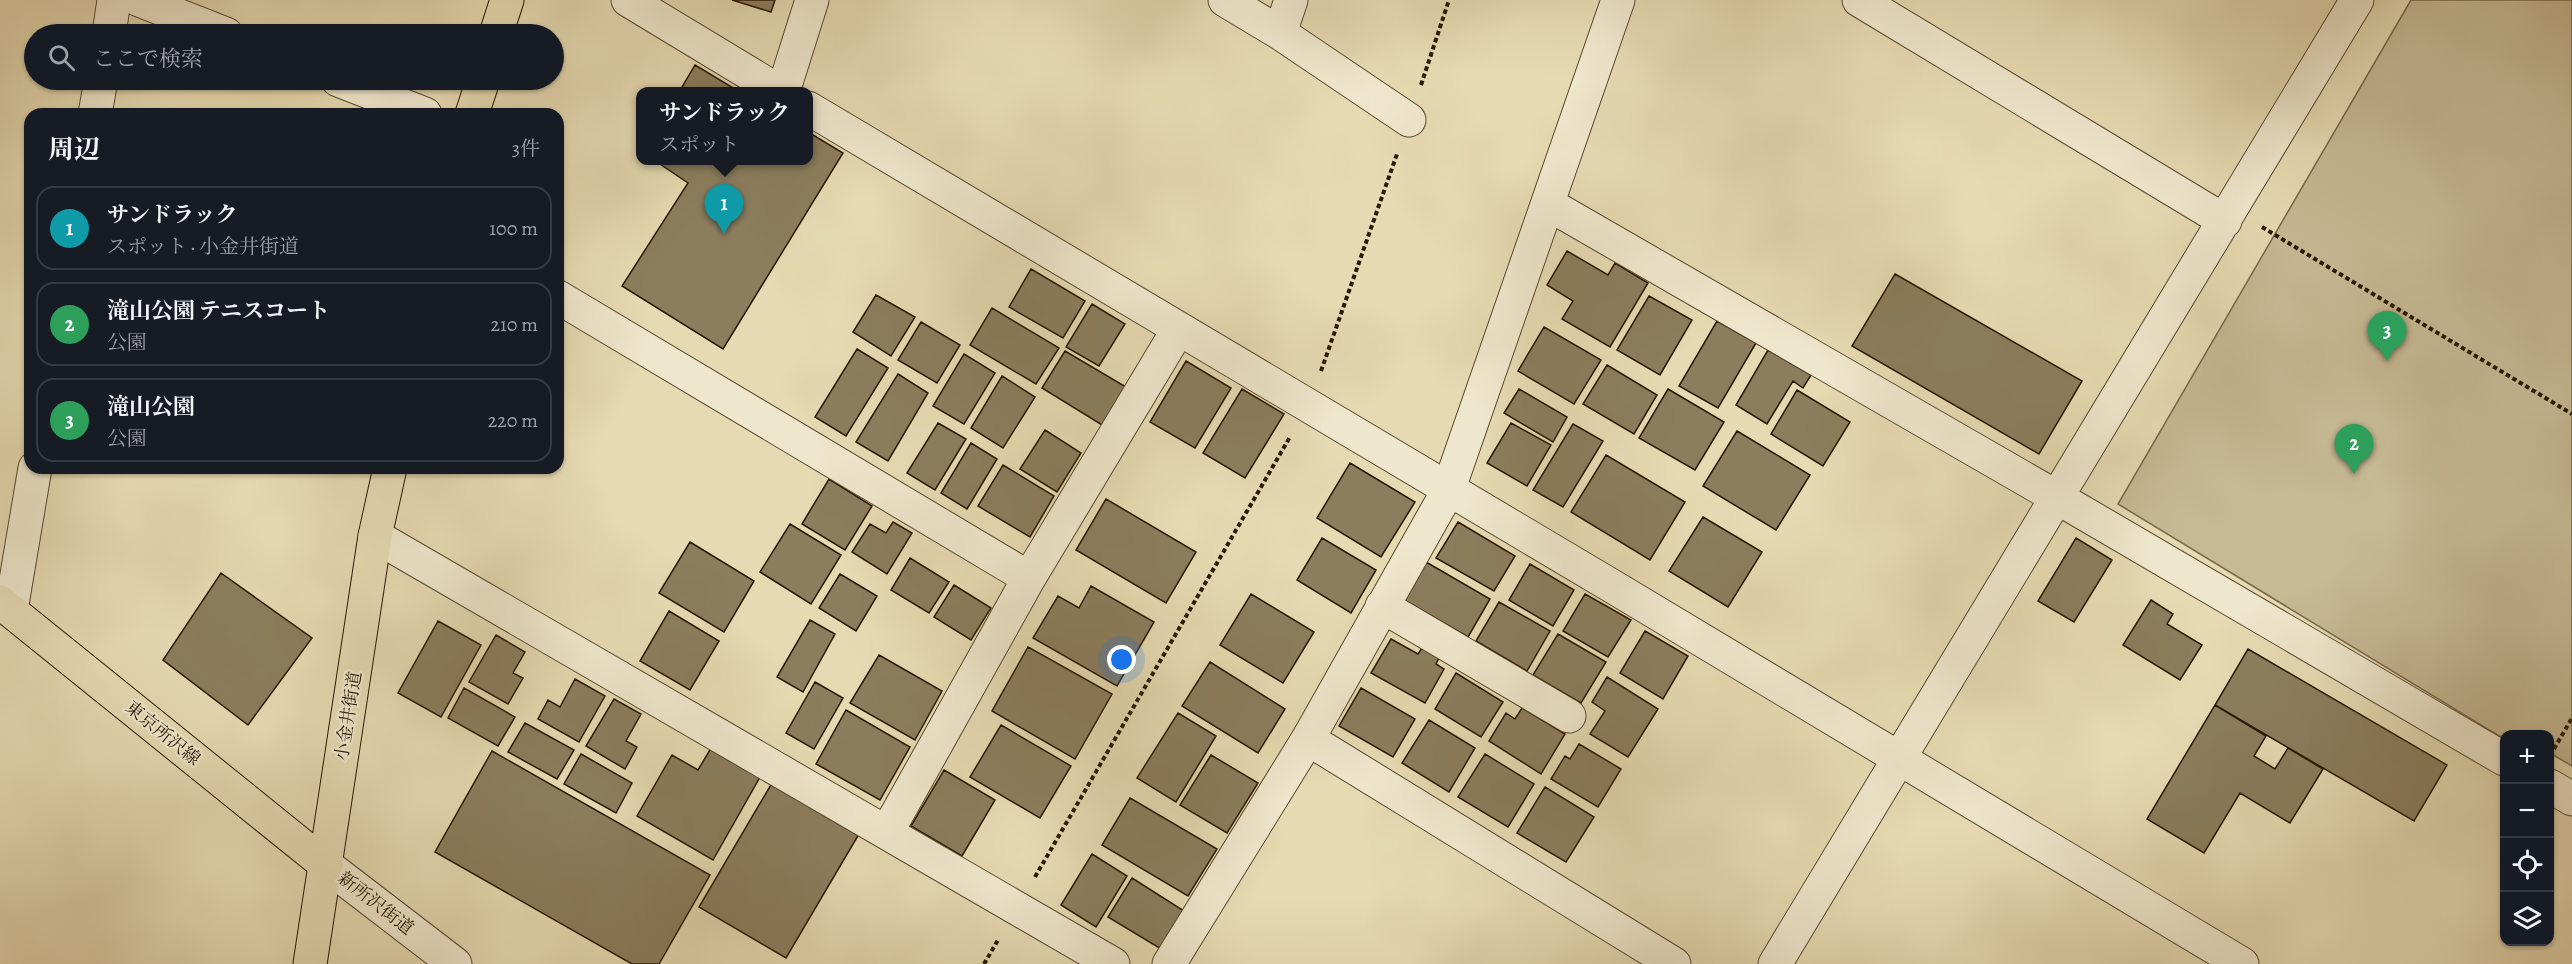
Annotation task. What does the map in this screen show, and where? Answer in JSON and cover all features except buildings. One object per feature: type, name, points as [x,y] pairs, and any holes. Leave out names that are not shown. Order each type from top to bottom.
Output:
[{"type":"main road","points":[[499,24],[507,0]]},
{"type":"main road","points":[[474,108],[480,90]]},
{"type":"main road","name":"小金井街道","points":[[310,964],[375,536],[389,474]]},
{"type":"main road","name":"東京所沢線","points":[[6,606],[326,865]]},
{"type":"street","points":[[110,24],[114,0]]},
{"type":"street","points":[[139,0],[200,24]]},
{"type":"street","points":[[628,0],[774,87]]},
{"type":"street","points":[[784,87],[812,0]]},
{"type":"street","points":[[1225,0],[1280,33],[1409,120]]},
{"type":"street","points":[[1280,33],[1291,0]]},
{"type":"street","points":[[1168,964],[1308,739],[1448,491],[1618,0]]},
{"type":"street","points":[[1859,0],[2229,215]]},
{"type":"street","points":[[1775,964],[2357,0]]},
{"type":"street","points":[[96,108],[99,90]]},
{"type":"street","points":[[364,90],[410,108]]},
{"type":"street","points":[[813,111],[1448,491],[1901,757],[2242,964]]},
{"type":"street","points":[[1548,204],[2500,756]]},
{"type":"street","points":[[564,301],[1029,578]]},
{"type":"street","points":[[887,832],[1029,578],[1178,330]]},
{"type":"street","points":[[6,606],[34,474]]},
{"type":"street","points":[[375,536],[1113,964]]},
{"type":"street","points":[[1382,606],[1569,716]]},
{"type":"street","points":[[1308,739],[1674,964]]},
{"type":"street","points":[[2554,788],[2572,799]]},
{"type":"street","name":"新所沢街道","points":[[326,865],[455,964]]},
{"type":"path","points":[[984,964],[1308,407],[1449,0]]},
{"type":"path","points":[[2229,215],[2572,414]]},
{"type":"path","points":[[2554,751],[2572,718]]},
{"type":"shaded area","points":[[2411,0],[2572,0],[2572,766],[2554,755],[2554,730],[2500,730],[2500,737],[2118,504]]},
{"type":"place","name":"サンドラック","points":[[724,234]]},
{"type":"place","name":"滝山公園","points":[[2387,361]]},
{"type":"place","name":"滝山公園 テニスコート","points":[[2354,474]]}]
